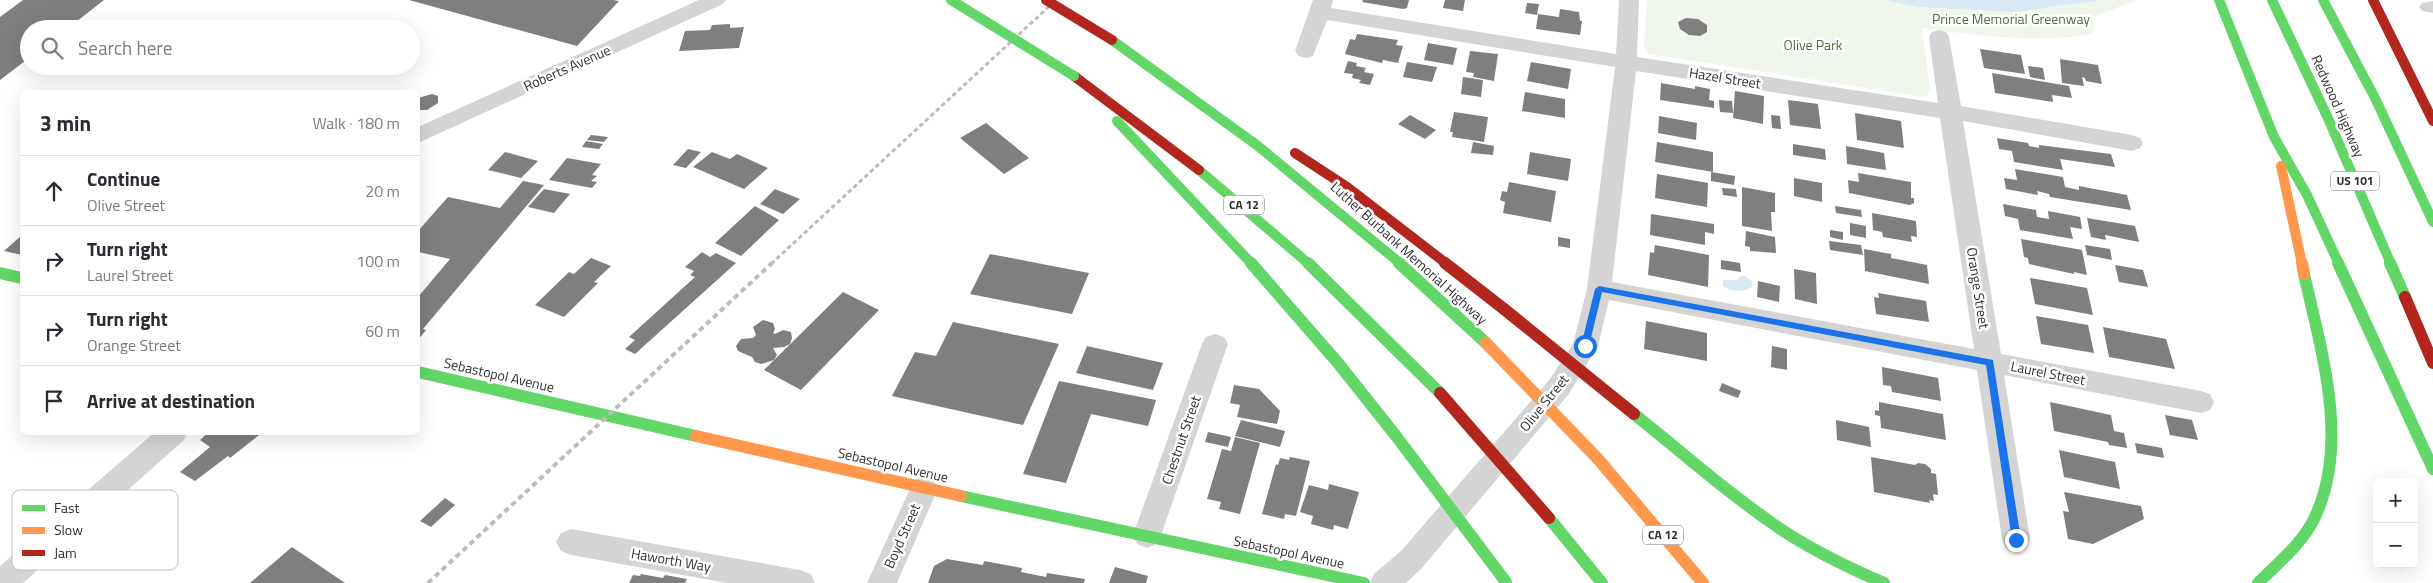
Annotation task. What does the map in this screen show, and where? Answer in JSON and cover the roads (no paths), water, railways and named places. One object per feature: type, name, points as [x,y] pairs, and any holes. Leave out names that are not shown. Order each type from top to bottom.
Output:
[{"type":"main road","name":"CA 12","points":[[951,0],[1074,76],[1168,144],[1260,218],[1335,286],[1440,393],[1549,518],[1602,583]]},
{"type":"main road","name":"Luther Burbank Memorial Highway","points":[[1046,0],[1112,40],[1196,97],[1260,144],[1365,229],[1486,342],[1598,459],[1703,583]]},
{"type":"main road","points":[[2219,0],[2274,137],[2307,195],[2433,469]]},
{"type":"main road","name":"Redwood Highway","points":[[2272,0],[2327,116],[2433,363]]},
{"type":"main road","points":[[2324,0],[2375,98],[2433,222]]},
{"type":"main road","points":[[2373,0],[2433,121]]},
{"type":"main road","points":[[1074,76],[1264,277],[1338,363],[1396,436],[1507,583]]},
{"type":"main road","points":[[1196,97],[1262,134]]},
{"type":"main road","points":[[2253,581],[2272,567],[2301,538],[2320,508],[2330,468],[2331,444],[2328,410],[2314,322],[2274,137]]},
{"type":"main road","points":[[1286,148],[1319,167],[1347,187],[1742,501],[1784,531],[1834,560],[1884,583]]},
{"type":"main road","points":[[0,273],[20,278]]},
{"type":"main road","name":"Sebastopol Avenue","points":[[420,372],[924,488],[1364,583]]},
{"type":"street","name":"Roberts Avenue","points":[[420,135],[716,0]]},
{"type":"street","name":"Olive Street","points":[[1385,583],[1411,560],[1559,387],[1585,346],[1599,289],[1626,62],[1630,0]]},
{"type":"street","name":"Hazel Street","points":[[1321,6],[1626,62],[1951,112],[2132,143]]},
{"type":"street","points":[[1306,51],[1321,6]]},
{"type":"street","name":"Orange Street","points":[[1939,37],[2016,540]]},
{"type":"street","name":"Laurel Street","points":[[1599,289],[2201,402]]},
{"type":"street","name":"Chestnut Street","points":[[1147,535],[1215,344]]},
{"type":"street","points":[[108,490],[171,435]]},
{"type":"street","name":"Boyd Street","points":[[882,583],[924,488]]},
{"type":"street","name":"Haworth Way","points":[[571,542],[800,583]]},
{"type":"street","points":[[2,583],[17,570]]},
{"type":"railway","points":[[771,264],[1056,0]]},
{"type":"railway","points":[[428,583],[772,263]]},
{"type":"park label","name":"Prince Memorial Greenway","points":[[2011,19]]},
{"type":"park label","name":"Olive Park","points":[[1813,45]]}]
